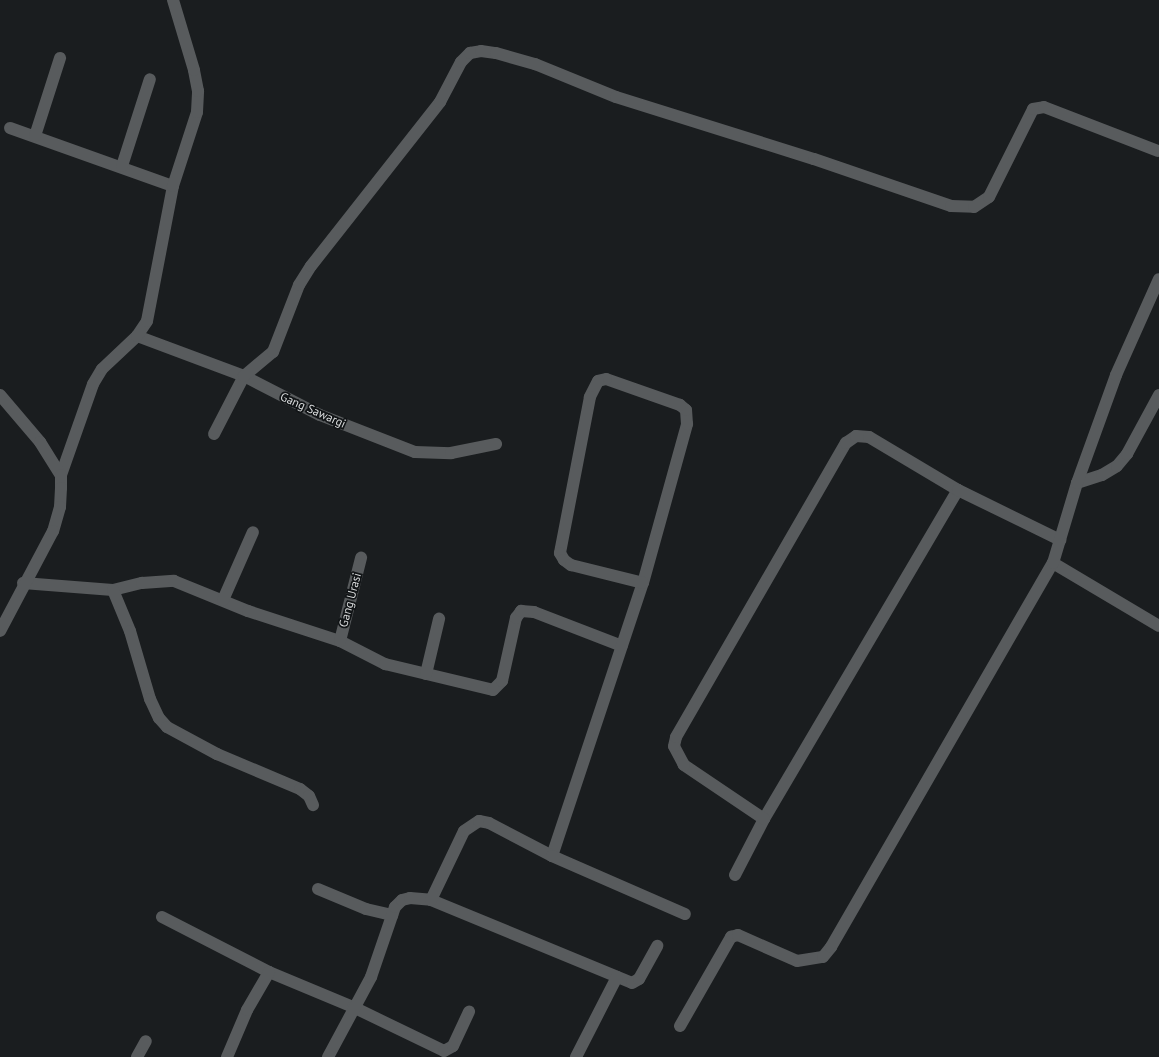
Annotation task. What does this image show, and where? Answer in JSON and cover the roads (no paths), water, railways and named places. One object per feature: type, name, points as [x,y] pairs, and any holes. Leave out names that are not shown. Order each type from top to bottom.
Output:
[{"type":"street","points":[[0,631],[23,583],[53,531],[60,507],[60,474],[93,384],[102,369],[137,336],[147,321],[173,186],[197,112],[198,91],[173,0]]},
{"type":"street","points":[[214,434],[244,376],[274,352],[299,285],[311,266],[440,102],[461,62],[470,53],[481,51],[496,53],[535,64],[616,97],[814,159],[951,206],[974,207],[989,197],[1033,109],[1044,107],[1158,151]]},
{"type":"street","points":[[35,136],[60,58]]},
{"type":"street","points":[[122,166],[150,79]]},
{"type":"street","points":[[10,128],[122,166],[173,186]]},
{"type":"street","points":[[680,1026],[731,937],[738,935],[797,961],[823,957],[922,791],[1053,563],[1077,483],[1116,375],[1159,279]]},
{"type":"street","name":"Gang Sawargi","points":[[137,336],[244,376],[320,415],[415,452],[451,453],[496,444]]},
{"type":"street","points":[[552,856],[643,583],[670,489],[687,416],[686,410],[680,405],[606,379],[598,381],[590,397],[560,553],[564,560],[572,565],[643,583]]},
{"type":"street","points":[[0,395],[40,442],[60,474]]},
{"type":"street","points":[[1077,483],[1102,475],[1117,466],[1127,454],[1158,399]]},
{"type":"street","points":[[764,819],[684,765],[674,746],[676,737],[835,457],[846,443],[856,436],[869,437],[958,490],[1060,540]]},
{"type":"street","points":[[735,875],[764,819],[958,490]]},
{"type":"street","points":[[223,600],[253,532]]},
{"type":"street","name":"Gang Urasi","points":[[340,641],[361,558]]},
{"type":"street","points":[[1053,563],[1159,626]]},
{"type":"street","points":[[23,583],[113,590],[142,583],[174,581],[223,600],[340,641],[385,664],[493,690],[498,687],[502,681],[516,618],[521,611],[526,610],[622,646]]},
{"type":"street","points":[[113,590],[130,630],[150,699],[159,718],[167,727],[217,754],[300,789],[309,796],[313,805]]},
{"type":"street","points":[[426,674],[439,619]]},
{"type":"street","points":[[431,900],[464,831],[479,821],[489,823],[552,856],[685,914]]},
{"type":"street","points":[[318,889],[366,909],[392,915]]},
{"type":"street","points":[[328,1057],[353,1007],[371,977],[392,915],[402,900],[410,898],[431,900],[617,977],[636,982],[657,946]]},
{"type":"street","points":[[162,917],[269,972],[353,1007],[444,1051],[453,1046],[469,1011]]},
{"type":"street","points":[[227,1057],[247,1010],[269,972]]},
{"type":"street","points":[[576,1057],[617,977]]},
{"type":"street","points":[[137,1057],[146,1041]]}]
